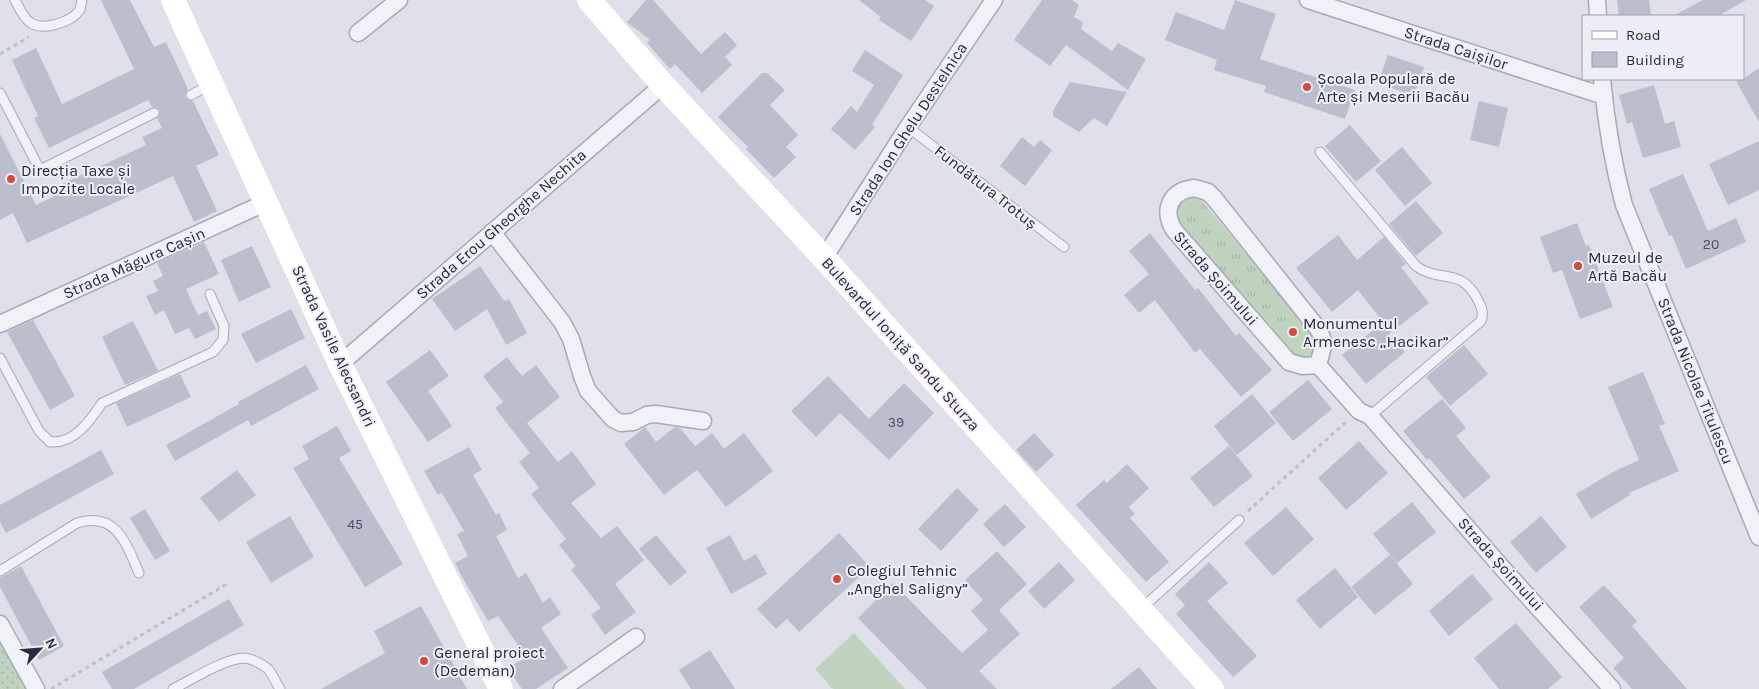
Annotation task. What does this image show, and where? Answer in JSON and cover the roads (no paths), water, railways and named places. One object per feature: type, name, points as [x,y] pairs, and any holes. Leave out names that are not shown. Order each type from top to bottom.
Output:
[{"type":"street","name":"Strada Vasile Alecsandri","points":[[173,0],[268,202],[340,364],[501,689]]},
{"type":"street","points":[[358,33],[399,0]]},
{"type":"street","name":"Strada Ion Ghelu Destelnica","points":[[824,258],[908,127],[994,0]]},
{"type":"street","name":"Strada Caișilor","points":[[1308,0],[1604,96]]},
{"type":"street","points":[[1597,0],[1598,15]]},
{"type":"street","name":"Bulevardul Ioniță Sandu Sturza","points":[[597,5],[663,85],[824,258],[1212,689]]},
{"type":"street","name":"Strada Nicolae Titulescu","points":[[1602,80],[1616,177],[1624,205],[1759,537]]},
{"type":"street","name":"Strada Erou Gheorghe Nechita","points":[[340,364],[663,85]]},
{"type":"street","name":"Strada Șoimului","points":[[1194,188],[1208,192],[1214,198],[1319,330],[1324,343],[1318,364],[1303,366],[1289,362],[1174,230],[1168,213],[1169,205],[1180,192],[1194,188]]},
{"type":"street","name":"Strada Măgura Cașin","points":[[0,324],[268,202]]},
{"type":"street","points":[[492,232],[562,322],[572,339],[588,391],[613,419],[621,422],[633,422],[647,415],[656,414],[703,421]]},
{"type":"street","name":"Strada Șoimului","points":[[1318,364],[1612,689]]},
{"type":"street","points":[[0,624],[36,689]]},
{"type":"street","points":[[562,689],[636,638]]},
{"type":"lane","points":[[15,0],[31,24],[40,26],[51,26],[71,18],[78,12],[82,0]]},
{"type":"lane","points":[[190,95],[212,84]]},
{"type":"lane","points":[[0,93],[40,170],[154,113]]},
{"type":"lane","name":"Fundătura Trotuș","points":[[908,127],[1064,247]]},
{"type":"lane","points":[[1320,152],[1416,266],[1424,271],[1462,280],[1476,295],[1482,311],[1483,317],[1481,321],[1365,414]]},
{"type":"lane","points":[[0,358],[39,431],[50,442],[63,441],[78,432],[92,418],[102,404],[213,352],[223,340],[224,326],[210,294]]},
{"type":"lane","points":[[0,571],[77,522],[90,519],[101,520],[115,528],[126,544],[139,573]]},
{"type":"lane","points":[[1141,609],[1239,520]]},
{"type":"lane","points":[[172,689],[222,664],[246,658],[268,669],[280,689]]},
{"type":"place","name":"Școala Populară de Arte și Meserii Bacău","points":[[1307,87]]},
{"type":"place","name":"Direcția Taxe și Impozite Locale","points":[[11,179]]},
{"type":"place","name":"Muzeul de Artă Bacău","points":[[1578,266]]},
{"type":"place","name":"Monumentul Armenesc „Hacikar”","points":[[1293,332]]},
{"type":"place","name":"Colegiul Tehnic „Anghel Saligny”","points":[[837,579]]},
{"type":"place","name":"General proiect (Dedeman)","points":[[424,661]]}]
